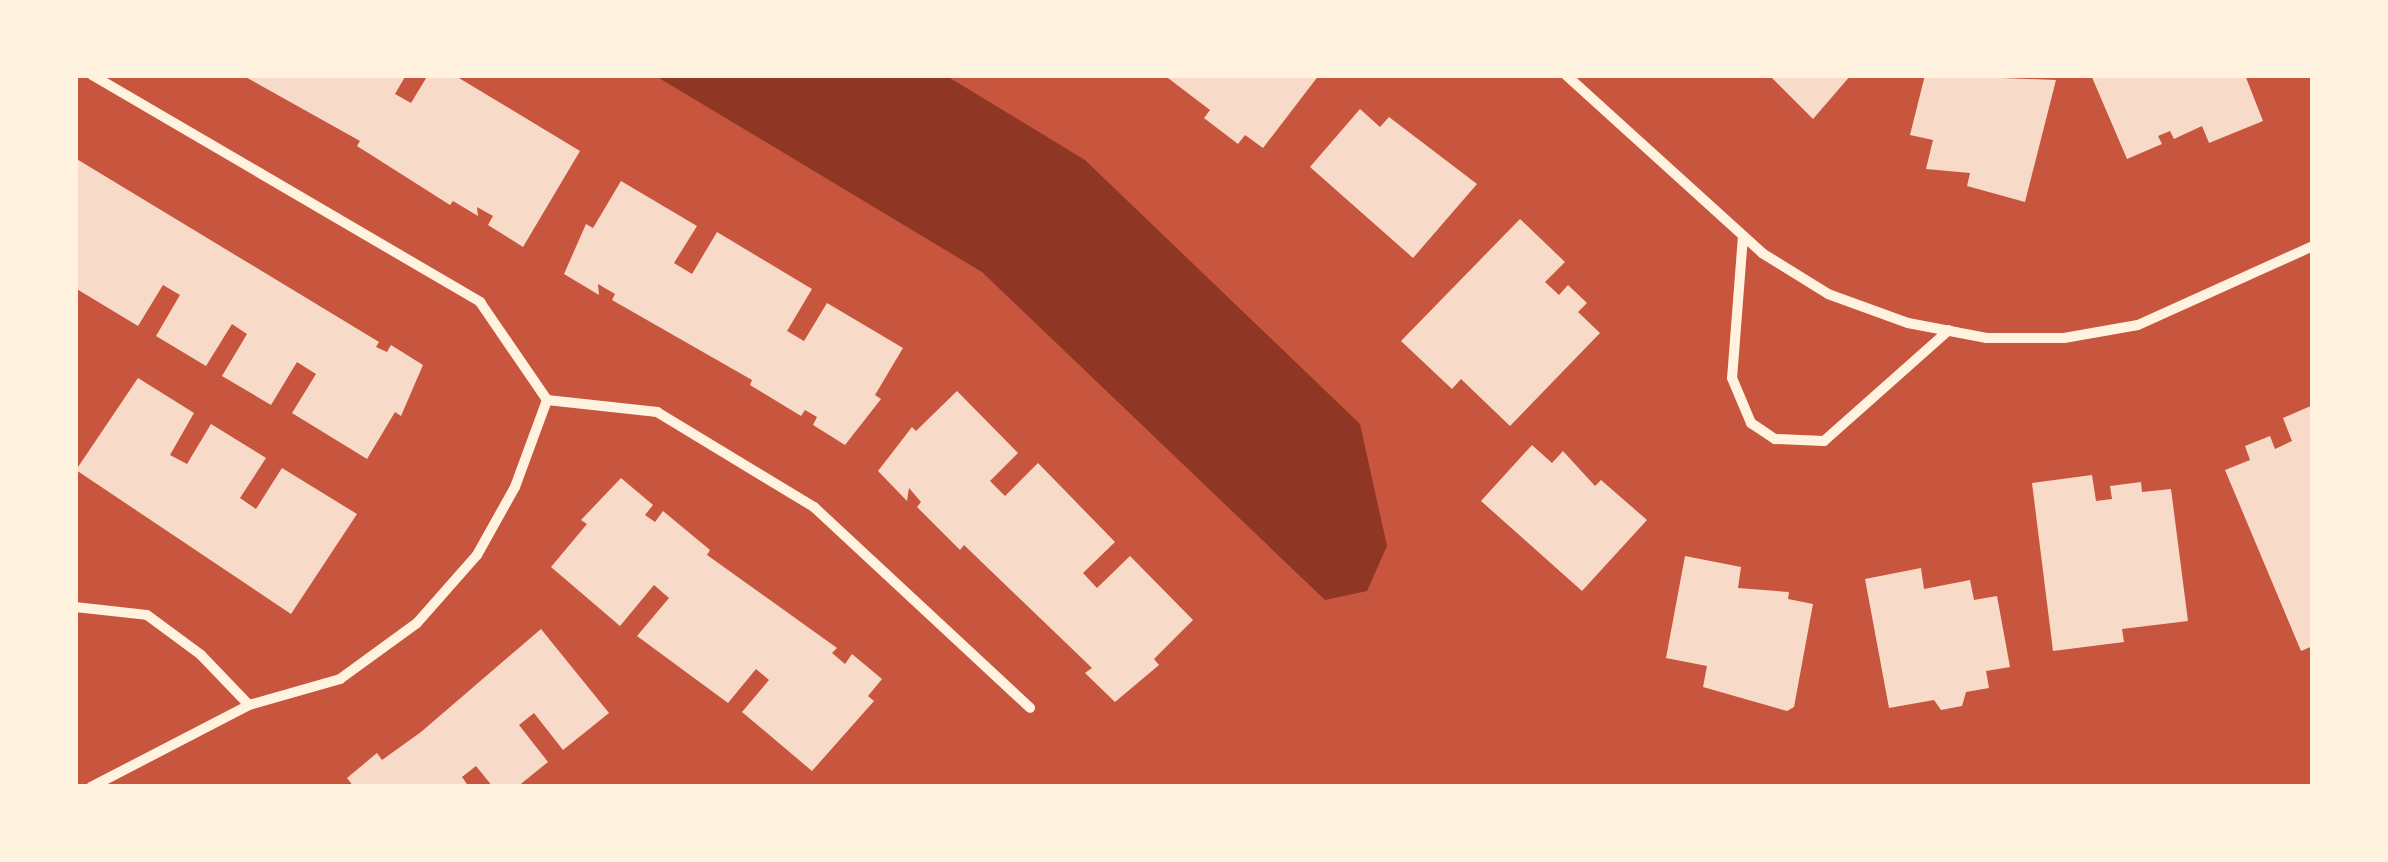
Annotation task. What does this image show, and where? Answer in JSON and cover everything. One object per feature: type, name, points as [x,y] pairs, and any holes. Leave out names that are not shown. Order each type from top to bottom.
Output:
[{"type":"street","points":[[92,75],[480,302],[547,400],[657,412],[814,507],[1030,708]]},
{"type":"street","points":[[1566,75],[1743,236],[1828,294],[1949,330],[2064,338],[2138,325],[2313,246]]},
{"type":"street","points":[[1743,236],[1732,378],[1751,423],[1776,439],[1824,441],[1949,330]]},
{"type":"street","points":[[91,787],[250,705],[340,679],[417,623],[478,556],[515,487],[547,400]]},
{"type":"street","points":[[75,607],[147,614],[201,655],[250,705]]},
{"type":"shaded area","points":[[654,75],[945,75],[1085,160],[1360,424],[1387,546],[1367,591],[1325,600],[982,272]]},
{"type":"building","points":[[242,75],[406,75],[395,94],[411,103],[428,75],[454,75],[580,151],[523,247],[488,225],[493,216],[477,207],[478,216],[453,201],[450,205],[357,146],[360,141]]},
{"type":"building","points":[[1164,75],[1319,75],[1263,148],[1245,135],[1238,144],[1204,118],[1210,110]]},
{"type":"building","points":[[1769,75],[1851,75],[1813,119]]},
{"type":"building","points":[[1925,75],[2056,80],[2025,202],[1967,186],[1970,173],[1926,169],[1933,140],[1910,135]]},
{"type":"building","points":[[2091,75],[2245,75],[2263,121],[2209,143],[2202,126],[2174,139],[2170,131],[2158,136],[2162,144],[2127,159]]},
{"type":"building","points":[[1360,109],[1380,127],[1389,117],[1477,184],[1413,258],[1310,167]]},
{"type":"building","points":[[75,158],[379,342],[376,347],[387,352],[391,345],[423,365],[401,416],[395,412],[367,459],[292,413],[316,374],[297,362],[271,405],[222,376],[247,334],[232,324],[206,366],[156,336],[180,295],[163,285],[138,326],[75,288]]},
{"type":"building","points":[[621,181],[697,226],[674,263],[692,274],[717,232],[812,289],[787,331],[804,341],[827,303],[903,348],[875,395],[881,399],[845,445],[813,425],[817,417],[805,410],[801,416],[750,385],[752,380],[612,300],[615,294],[598,284],[599,295],[564,274],[586,224],[593,228]]},
{"type":"building","points":[[1520,219],[1565,262],[1545,282],[1559,295],[1568,285],[1587,303],[1578,312],[1600,333],[1510,426],[1461,379],[1452,389],[1401,341]]},
{"type":"building","points":[[138,378],[194,413],[170,455],[187,464],[211,424],[266,458],[240,498],[256,509],[282,468],[357,514],[291,614],[76,470]]},
{"type":"building","points":[[957,391],[1018,453],[990,481],[1005,496],[1038,463],[1115,542],[1083,573],[1097,588],[1130,556],[1193,620],[1154,659],[1159,665],[1115,702],[1085,673],[1092,668],[964,545],[960,550],[917,507],[921,502],[909,488],[907,501],[878,471],[912,427],[916,431]]},
{"type":"building","points":[[2313,405],[2313,646],[2301,651],[2225,470],[2250,460],[2245,446],[2270,436],[2275,449],[2292,441],[2283,418]]},
{"type":"building","points":[[1532,445],[1552,463],[1563,451],[1595,486],[1601,480],[1647,520],[1582,591],[1481,501]]},
{"type":"building","points":[[2092,475],[2096,501],[2112,499],[2110,486],[2141,482],[2142,492],[2171,489],[2188,621],[2122,629],[2124,642],[2053,651],[2032,483]]},
{"type":"building","points":[[621,478],[653,505],[645,515],[655,522],[663,511],[710,550],[707,555],[837,648],[832,653],[845,664],[852,654],[882,679],[868,696],[874,701],[812,771],[742,712],[769,680],[756,669],[728,703],[637,636],[669,598],[654,585],[620,626],[551,567],[587,524],[581,520]]},
{"type":"building","points":[[1685,556],[1741,567],[1738,588],[1789,592],[1788,599],[1813,604],[1794,707],[1787,711],[1703,687],[1707,666],[1666,658]]},
{"type":"building","points":[[1921,568],[1924,589],[1970,580],[1974,600],[1997,596],[2010,667],[1986,671],[1989,688],[1966,692],[1962,706],[1941,710],[1934,700],[1889,708],[1865,579]]},
{"type":"building","points":[[541,629],[609,713],[563,750],[534,713],[519,725],[548,762],[517,787],[493,787],[476,766],[462,777],[469,787],[354,787],[347,778],[377,753],[382,760],[421,732]]}]
